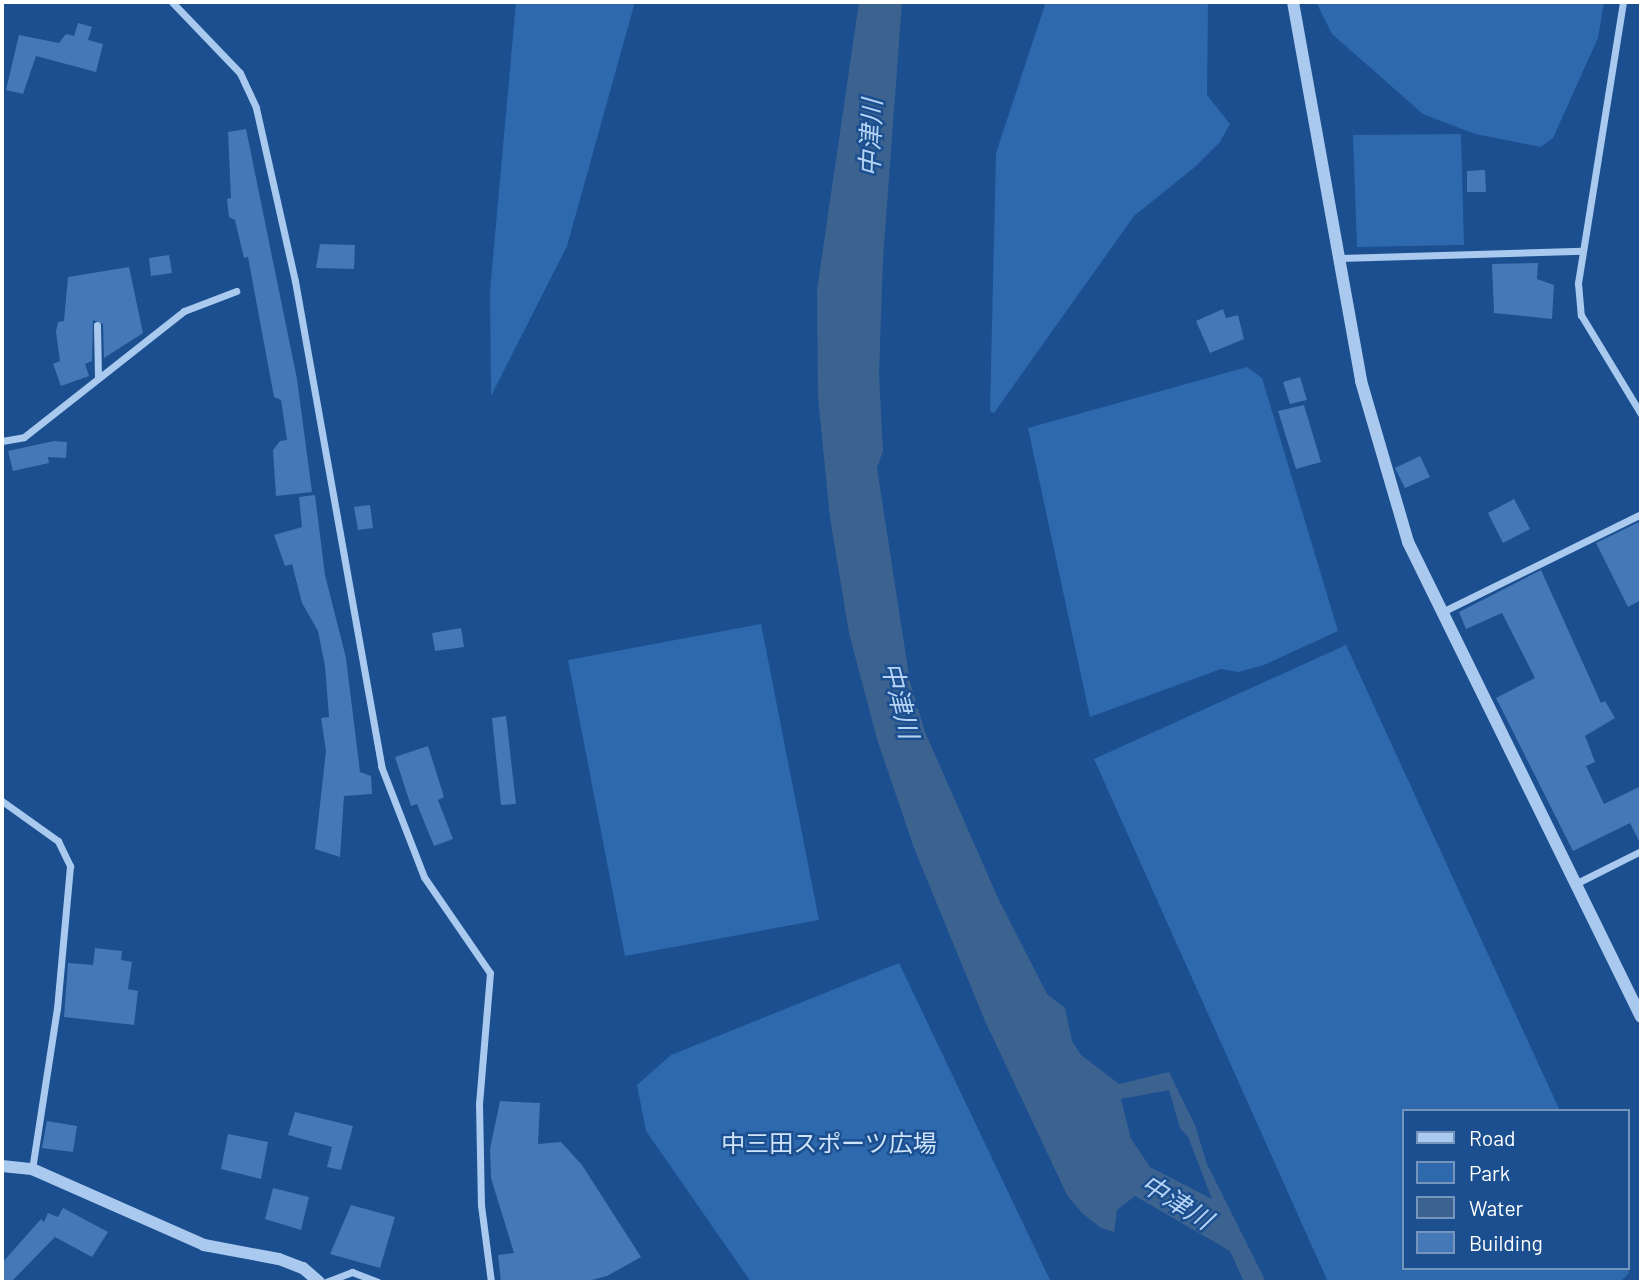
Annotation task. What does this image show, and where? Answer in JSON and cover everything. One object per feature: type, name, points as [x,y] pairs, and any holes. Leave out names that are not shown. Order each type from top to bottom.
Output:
[{"type":"street","points":[[172,2],[240,73],[256,108],[295,281],[381,766],[424,877],[490,973],[479,1103],[481,1205],[491,1282]]},
{"type":"street","points":[[1293,2],[1375,435],[1408,542],[1641,1017]]},
{"type":"street","points":[[1623,2],[1578,283],[1581,315],[1641,414]]},
{"type":"street","points":[[1340,258],[1582,251]]},
{"type":"street","points":[[2,441],[24,437],[184,311],[236,291]]},
{"type":"street","points":[[97,325],[98,378]]},
{"type":"street","points":[[1441,612],[1641,514]]},
{"type":"street","points":[[2,801],[58,841],[70,866],[57,1009],[32,1169]]},
{"type":"street","points":[[1577,883],[1641,851]]},
{"type":"street","points":[[2,1166],[32,1169],[204,1245],[279,1259],[319,1282]]},
{"type":"street","points":[[326,1282],[352,1272],[378,1282]]},
{"type":"green space","points":[[516,2],[635,2],[567,246],[491,396],[490,291]]},
{"type":"green space","points":[[1046,2],[1208,2],[1207,95],[1230,124],[1220,142],[1195,167],[1134,216],[994,413],[990,411],[996,153]]},
{"type":"green space","points":[[1316,2],[1604,2],[1598,38],[1553,138],[1541,147],[1475,134],[1423,114],[1332,34]]},
{"type":"green space","points":[[1461,134],[1464,245],[1357,247],[1353,135]]},
{"type":"green space","points":[[1247,367],[1262,378],[1338,631],[1264,665],[1238,672],[1221,669],[1090,717],[1028,428]]},
{"type":"green space","points":[[761,624],[819,920],[625,956],[568,660]]},
{"type":"green space","points":[[1346,645],[1559,1109],[1402,1109],[1402,1270],[1629,1270],[1629,1273],[1620,1282],[1328,1282],[1094,759]]},
{"type":"green space","name":"中三田スポーツ広場","points":[[899,963],[1051,1282],[751,1282],[646,1131],[637,1085],[671,1055]]},
{"type":"water","name":"中津川","points":[[859,2],[902,2],[883,259],[879,374],[883,451],[877,468],[910,682],[925,732],[998,898],[1047,994],[1065,1008],[1072,1041],[1081,1055],[1119,1084],[1169,1072],[1195,1125],[1207,1164],[1266,1282],[1244,1282],[1230,1251],[1135,1196],[1117,1210],[1114,1232],[1101,1228],[1082,1213],[1067,1195],[985,1021],[914,848],[877,739],[849,633],[830,518],[818,397],[817,290]],"holes":[[[1169,1090],[1180,1128],[1188,1137],[1212,1199],[1150,1167],[1131,1139],[1121,1099]]]},
{"type":"building","points":[[78,23],[92,27],[88,40],[103,44],[96,72],[36,56],[23,94],[6,90],[19,35],[59,43],[66,34],[74,36]]},
{"type":"building","points":[[246,129],[297,379],[312,492],[276,496],[273,450],[280,441],[287,440],[281,400],[274,397],[248,257],[244,258],[235,220],[229,217],[227,199],[231,198],[228,132]]},
{"type":"building","points":[[1485,170],[1486,192],[1467,192],[1467,171]]},
{"type":"building","points":[[320,244],[355,245],[354,269],[316,268]]},
{"type":"building","points":[[169,255],[172,273],[151,276],[149,258]]},
{"type":"building","points":[[1538,263],[1537,279],[1554,285],[1552,319],[1494,313],[1492,264]]},
{"type":"building","points":[[129,267],[143,333],[104,358],[103,324],[93,320],[92,361],[85,364],[89,376],[61,386],[53,364],[60,361],[56,332],[58,322],[64,321],[68,277]]},
{"type":"building","points":[[1223,309],[1226,318],[1238,315],[1244,339],[1210,353],[1196,321]]},
{"type":"building","points":[[1300,377],[1307,400],[1290,404],[1283,382]]},
{"type":"building","points":[[1304,405],[1321,462],[1296,469],[1278,411]]},
{"type":"building","points":[[54,441],[67,442],[66,458],[48,457],[49,463],[13,471],[8,451]]},
{"type":"building","points":[[1420,456],[1430,477],[1405,488],[1395,468]]},
{"type":"building","points":[[315,495],[325,575],[346,658],[360,772],[371,776],[372,794],[344,796],[340,857],[315,849],[326,751],[321,718],[329,717],[325,666],[318,631],[302,603],[292,564],[285,566],[274,535],[302,527],[299,497]]},
{"type":"building","points":[[1514,499],[1530,529],[1503,543],[1488,513]]},
{"type":"building","points":[[370,505],[373,528],[358,530],[354,507]]},
{"type":"building","points":[[1641,521],[1641,600],[1628,607],[1596,543]]},
{"type":"building","points":[[1541,570],[1601,703],[1605,701],[1615,718],[1585,736],[1595,762],[1586,766],[1604,804],[1641,786],[1641,845],[1630,823],[1573,851],[1496,698],[1535,678],[1502,613],[1466,629],[1459,612]]},
{"type":"building","points":[[461,628],[464,647],[435,651],[432,633]]},
{"type":"building","points":[[506,716],[516,804],[501,805],[492,718]]},
{"type":"building","points":[[428,746],[444,797],[438,800],[453,839],[434,846],[417,804],[411,806],[395,757]]},
{"type":"building","points":[[95,948],[122,951],[121,960],[132,962],[128,989],[138,991],[134,1025],[64,1017],[68,963],[93,965]]},
{"type":"building","points":[[500,1101],[540,1103],[538,1144],[561,1142],[582,1165],[641,1257],[607,1276],[584,1282],[501,1282],[498,1255],[514,1253],[491,1178],[490,1149]]},
{"type":"building","points":[[295,1112],[353,1126],[341,1170],[327,1167],[332,1147],[288,1135]]},
{"type":"building","points":[[47,1121],[77,1126],[73,1152],[42,1148]]},
{"type":"building","points":[[228,1134],[268,1142],[261,1179],[221,1169]]},
{"type":"building","points":[[273,1188],[309,1197],[301,1230],[265,1219]]},
{"type":"building","points":[[351,1205],[395,1217],[380,1268],[330,1254]]},
{"type":"building","points":[[63,1208],[108,1232],[92,1257],[55,1237],[11,1282],[2,1282],[2,1263],[41,1219],[44,1222],[48,1213],[58,1217]]}]
